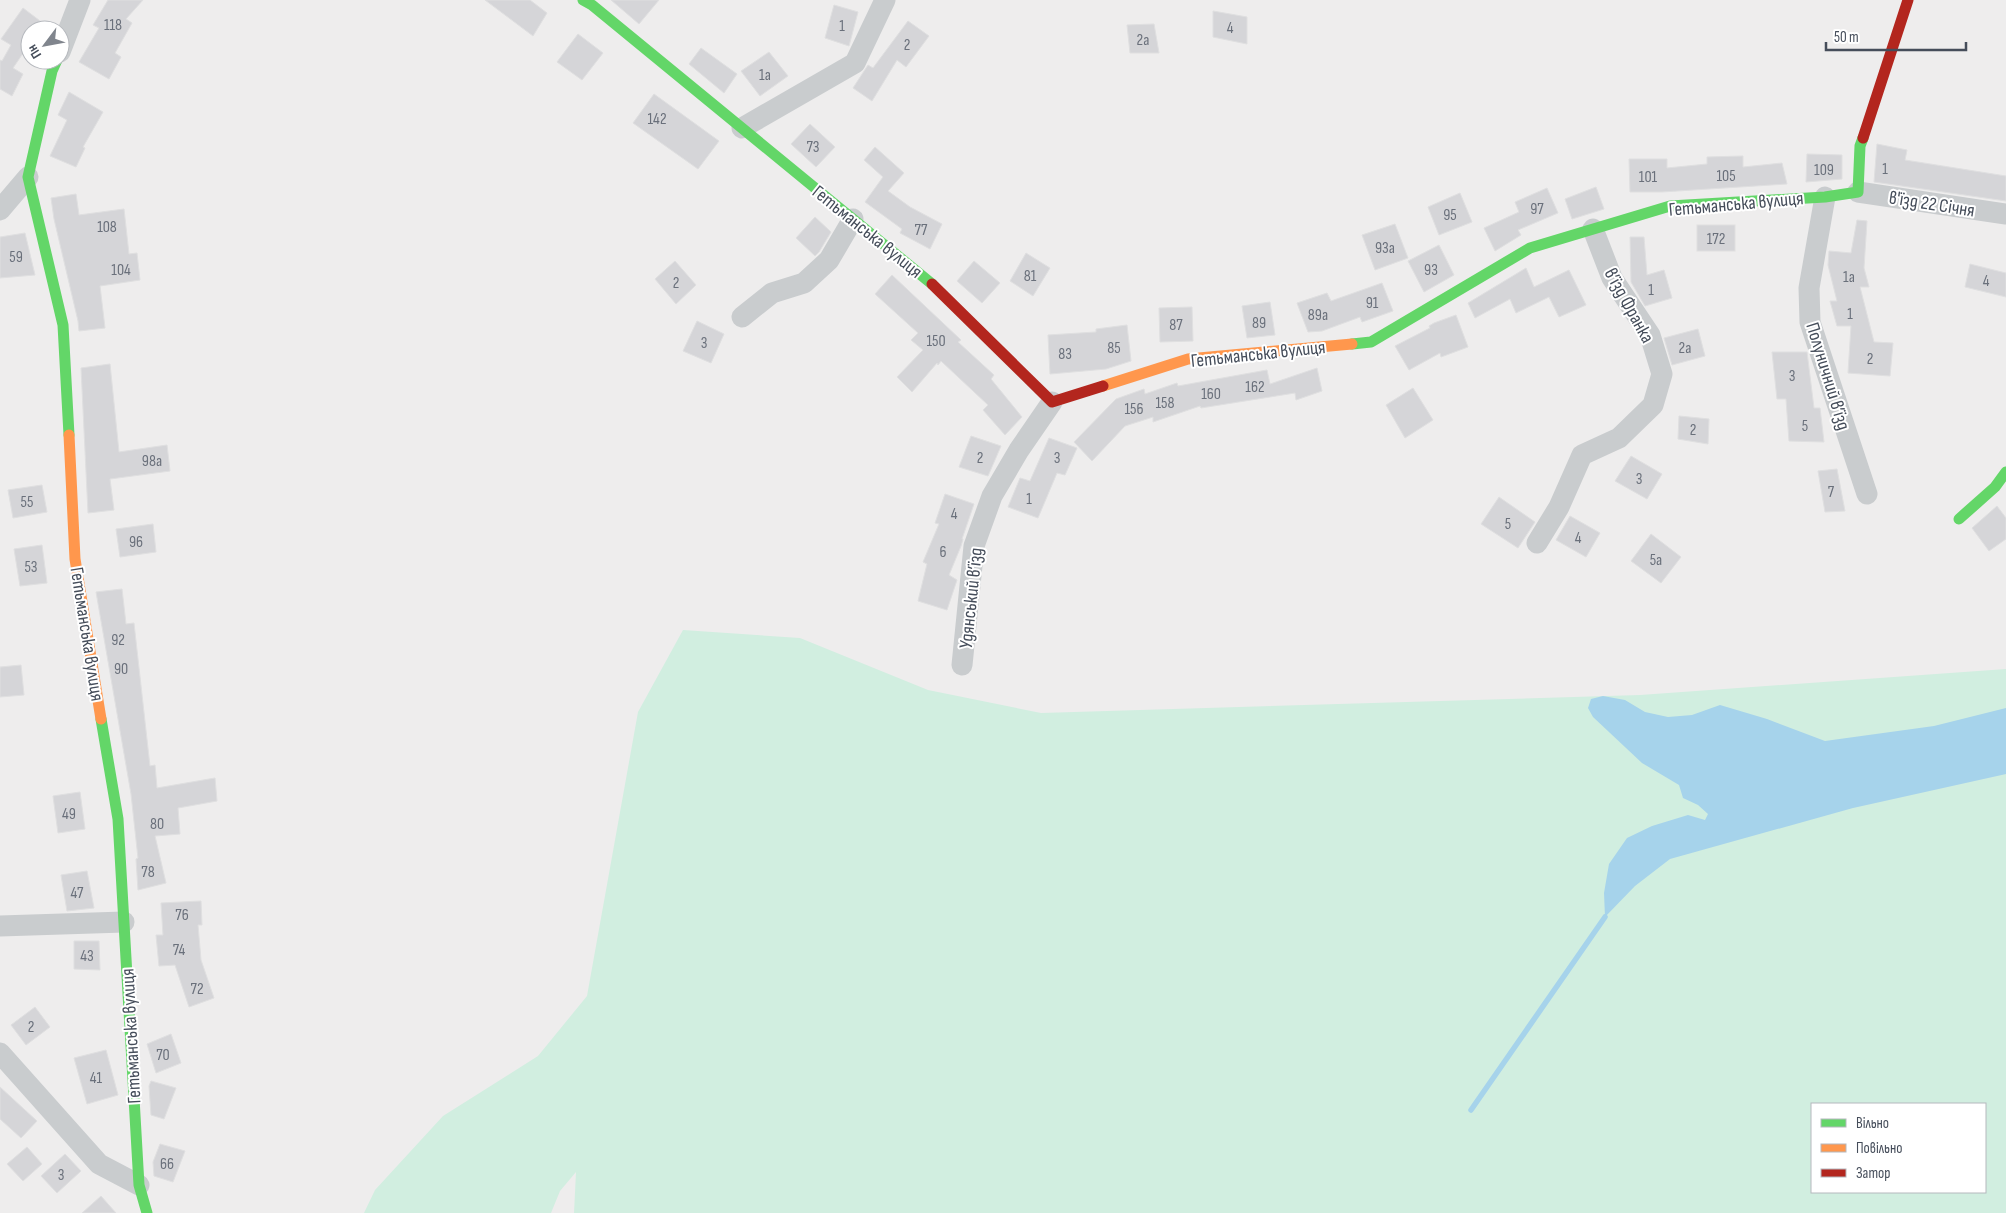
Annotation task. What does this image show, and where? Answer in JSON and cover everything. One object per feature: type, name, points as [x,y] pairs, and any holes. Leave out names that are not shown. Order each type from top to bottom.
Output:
[{"type":"street","points":[[70,26],[80,0]]},
{"type":"street","name":"Гетьманська вулиця","points":[[584,0],[933,285],[1052,402],[1188,359],[1370,342],[1530,248],[1670,206],[1825,196],[1858,192]]},
{"type":"street","points":[[742,128],[855,63],[885,0]]},
{"type":"street","points":[[1858,192],[1860,146],[1908,0]]},
{"type":"street","name":"Гетьманська вулиця","points":[[52,70],[28,177],[63,325],[75,559],[118,818],[139,1185],[147,1213]]},
{"type":"street","points":[[0,210],[28,177]]},
{"type":"street","name":"в'їзд 22 Січня","points":[[1858,192],[2006,214]]},
{"type":"street","name":"Полуничний в’їзд","points":[[1825,196],[1809,288],[1810,322],[1867,494]]},
{"type":"street","points":[[742,317],[772,293],[804,283],[829,260],[853,219]]},
{"type":"street","name":"в’їзд Франка","points":[[1537,543],[1559,507],[1582,456],[1619,438],[1653,405],[1662,374],[1650,336],[1612,278],[1593,230]]},
{"type":"street","name":"Удянський в’їзд","points":[[962,665],[974,546],[992,496],[1019,450],[1052,402]]},
{"type":"street","points":[[1959,519],[1995,487],[2006,472]]},
{"type":"street","points":[[0,926],[124,922]]},
{"type":"street","points":[[0,1053],[99,1164],[139,1185]]},
{"type":"green space","points":[[683,630],[800,638],[928,690],[1041,713],[1640,695],[2006,669],[2006,1213],[574,1213],[576,1172],[560,1191],[551,1213],[364,1213],[375,1190],[443,1116],[538,1056],[587,996],[638,712]]},
{"type":"water","points":[[1603,696],[1625,700],[1645,712],[1668,717],[1692,715],[1720,705],[1767,719],[1825,741],[1934,726],[2006,708],[2006,774],[1853,808],[1670,859],[1635,886],[1605,917],[1604,893],[1609,864],[1627,838],[1652,826],[1688,815],[1705,820],[1708,814],[1698,805],[1683,798],[1679,785],[1642,763],[1593,717],[1588,708],[1591,699]]},
{"type":"building","points":[[108,0],[143,0],[126,19],[132,23],[115,53],[121,57],[109,79],[79,62],[99,28],[93,25]]},
{"type":"building","points":[[485,0],[530,0],[547,13],[533,36]]},
{"type":"building","points":[[611,0],[659,0],[639,24]]},
{"type":"building","points":[[834,5],[858,12],[849,46],[825,38]]},
{"type":"building","points":[[23,8],[39,20],[20,20],[20,58],[13,68],[23,74],[12,96],[0,89],[0,60],[2,61],[11,45],[1,39]]},
{"type":"building","points":[[1213,11],[1247,17],[1247,44],[1213,37]]},
{"type":"building","points":[[908,21],[929,36],[906,67],[897,60],[872,101],[853,88],[868,65],[873,68]]},
{"type":"building","points":[[1154,24],[1159,53],[1130,53],[1127,25]]},
{"type":"building","points":[[578,34],[603,53],[582,80],[557,62]]},
{"type":"building","points":[[701,48],[737,74],[724,93],[689,64]]},
{"type":"building","points":[[769,52],[788,76],[760,96],[741,71]]},
{"type":"building","points":[[69,92],[103,112],[83,147],[85,148],[76,167],[50,156],[67,120],[58,115]]},
{"type":"building","points":[[654,94],[719,141],[698,169],[633,123]]},
{"type":"building","points":[[810,124],[835,147],[816,167],[791,144]]},
{"type":"building","points":[[1877,144],[1907,150],[1905,160],[2006,176],[2006,201],[1874,182]]},
{"type":"building","points":[[875,147],[904,173],[888,191],[910,207],[942,224],[930,249],[900,233],[902,229],[865,202],[883,177],[864,160]]},
{"type":"building","points":[[1807,154],[1842,155],[1842,179],[1806,182]]},
{"type":"building","points":[[1743,156],[1743,167],[1782,163],[1787,184],[1662,192],[1630,192],[1629,159],[1667,159],[1667,168],[1707,164],[1707,157]]},
{"type":"building","points":[[1596,187],[1604,209],[1572,219],[1565,199]]},
{"type":"building","points":[[1547,188],[1558,213],[1518,230],[1521,235],[1495,251],[1484,228],[1519,212],[1515,202]]},
{"type":"building","points":[[1460,193],[1472,222],[1439,235],[1428,207]]},
{"type":"building","points":[[76,194],[79,215],[124,209],[129,254],[137,253],[140,280],[100,286],[105,328],[79,331],[54,219],[51,198]]},
{"type":"building","points":[[815,217],[831,232],[815,256],[796,238]]},
{"type":"building","points":[[1857,220],[1867,221],[1864,268],[1869,287],[1860,287],[1874,342],[1893,343],[1890,376],[1848,373],[1851,326],[1837,326],[1830,301],[1837,301],[1828,265],[1829,251],[1851,253]]},
{"type":"building","points":[[1395,224],[1408,258],[1375,270],[1362,235]]},
{"type":"building","points":[[1697,225],[1735,225],[1735,251],[1697,251]]},
{"type":"building","points":[[25,233],[35,275],[0,278],[0,237]]},
{"type":"building","points":[[1630,237],[1644,237],[1647,275],[1664,270],[1672,298],[1645,306],[1631,282]]},
{"type":"building","points":[[1439,245],[1454,275],[1424,292],[1408,261]]},
{"type":"building","points":[[1026,253],[1050,268],[1033,296],[1010,281]]},
{"type":"building","points":[[675,261],[696,285],[676,304],[655,279]]},
{"type":"building","points":[[974,261],[1000,283],[982,303],[957,281]]},
{"type":"building","points":[[1970,264],[2006,273],[2006,297],[1965,287]]},
{"type":"building","points":[[1526,268],[1534,287],[1569,270],[1586,305],[1559,317],[1549,297],[1516,313],[1510,299],[1475,318],[1468,303]]},
{"type":"building","points":[[892,275],[961,340],[958,342],[994,375],[991,379],[1022,417],[1005,435],[983,410],[988,405],[941,361],[938,365],[937,363],[912,392],[897,377],[923,350],[911,340],[918,333],[875,294]]},
{"type":"building","points":[[1382,283],[1393,311],[1362,322],[1360,317],[1322,331],[1308,332],[1297,303],[1327,293],[1331,301]]},
{"type":"building","points":[[1270,302],[1275,335],[1247,338],[1242,306]]},
{"type":"building","points":[[1192,307],[1193,341],[1160,342],[1159,308]]},
{"type":"building","points":[[1456,315],[1468,347],[1441,357],[1440,353],[1409,370],[1395,346],[1430,328],[1429,326],[1434,323]]},
{"type":"building","points":[[697,321],[724,334],[711,363],[683,351]]},
{"type":"building","points":[[1127,325],[1131,361],[1106,369],[1050,374],[1048,335],[1096,332],[1096,329]]},
{"type":"building","points":[[1698,329],[1705,356],[1672,365],[1664,338]]},
{"type":"building","points":[[1772,352],[1807,352],[1814,408],[1820,408],[1824,442],[1789,441],[1786,399],[1777,399]]},
{"type":"building","points":[[110,364],[119,452],[167,445],[170,471],[110,479],[114,510],[88,513],[81,368]]},
{"type":"building","points":[[1317,368],[1322,391],[1296,400],[1295,393],[1201,408],[1200,406],[1153,422],[1153,417],[1125,426],[1092,461],[1074,442],[1116,399],[1144,389],[1145,394],[1177,383],[1178,386],[1267,370],[1270,384]]},
{"type":"building","points":[[1413,388],[1433,420],[1405,438],[1386,405]]},
{"type":"building","points":[[1679,416],[1709,419],[1708,444],[1678,439]]},
{"type":"building","points":[[971,436],[1001,446],[988,476],[959,467]]},
{"type":"building","points":[[1049,438],[1077,448],[1065,475],[1057,473],[1038,518],[1008,507],[1020,478],[1030,481]]},
{"type":"building","points":[[1631,456],[1662,474],[1647,499],[1615,481]]},
{"type":"building","points":[[1837,469],[1845,511],[1825,512],[1818,471]]},
{"type":"building","points":[[42,485],[47,512],[13,518],[8,490]]},
{"type":"building","points":[[945,494],[974,504],[961,546],[949,575],[957,580],[947,610],[918,601],[927,564],[923,562],[939,524],[935,523]]},
{"type":"building","points":[[1499,497],[1535,522],[1518,548],[1481,524]]},
{"type":"building","points":[[1997,506],[2006,518],[2006,539],[1989,551],[1972,528]]},
{"type":"building","points":[[1570,516],[1600,533],[1586,557],[1556,540]]},
{"type":"building","points":[[153,524],[156,552],[120,557],[116,529]]},
{"type":"building","points":[[1651,534],[1681,557],[1661,583],[1631,561]]},
{"type":"building","points":[[42,545],[47,583],[20,586],[14,549]]},
{"type":"building","points":[[122,589],[126,624],[134,623],[150,766],[155,765],[157,788],[215,778],[217,801],[178,808],[180,834],[155,836],[166,883],[138,890],[136,859],[138,858],[131,794],[96,592]]},
{"type":"building","points":[[21,665],[24,695],[0,697],[0,667]]},
{"type":"building","points":[[80,792],[85,829],[58,833],[53,796]]},
{"type":"building","points":[[87,871],[94,908],[67,911],[61,875]]},
{"type":"building","points":[[201,901],[202,925],[198,925],[201,960],[214,998],[189,1007],[175,965],[159,966],[156,935],[163,935],[161,903]]},
{"type":"building","points":[[74,941],[99,941],[100,970],[74,969]]},
{"type":"building","points":[[35,1007],[50,1027],[26,1045],[11,1025]]},
{"type":"building","points":[[171,1034],[181,1063],[156,1073],[147,1044]]},
{"type":"building","points":[[106,1050],[118,1095],[87,1104],[74,1058]]},
{"type":"building","points":[[151,1081],[176,1088],[164,1119],[151,1115],[149,1086]]},
{"type":"building","points":[[0,1087],[37,1121],[21,1138],[0,1119]]},
{"type":"building","points":[[160,1144],[185,1151],[173,1182],[154,1176],[153,1162]]},
{"type":"building","points":[[27,1147],[42,1164],[23,1181],[7,1164]]},
{"type":"building","points":[[65,1154],[81,1171],[57,1193],[41,1176]]},
{"type":"building","points":[[101,1196],[116,1213],[82,1213]]},
{"type":"waterway","points":[[1471,1110],[1605,917]]},
{"type":"traffic: fast","points":[[583,0],[592,5],[932,284]]},
{"type":"traffic: fast","points":[[52,70],[28,177],[63,325],[69,435]]},
{"type":"traffic: fast","points":[[1352,344],[1371,342],[1530,248],[1670,206],[1825,197],[1858,192],[1860,146],[1863,138]]},
{"type":"traffic: fast","points":[[1959,519],[1995,487],[2006,472]]},
{"type":"traffic: fast","points":[[101,719],[118,819],[139,1185],[147,1213]]},
{"type":"traffic: slow","points":[[1103,386],[1188,359],[1352,344]]},
{"type":"traffic: slow","points":[[69,435],[75,559],[101,719]]},
{"type":"traffic: jam","points":[[1863,138],[1908,0]]},
{"type":"traffic: jam","points":[[932,284],[1052,402],[1103,386]]}]
